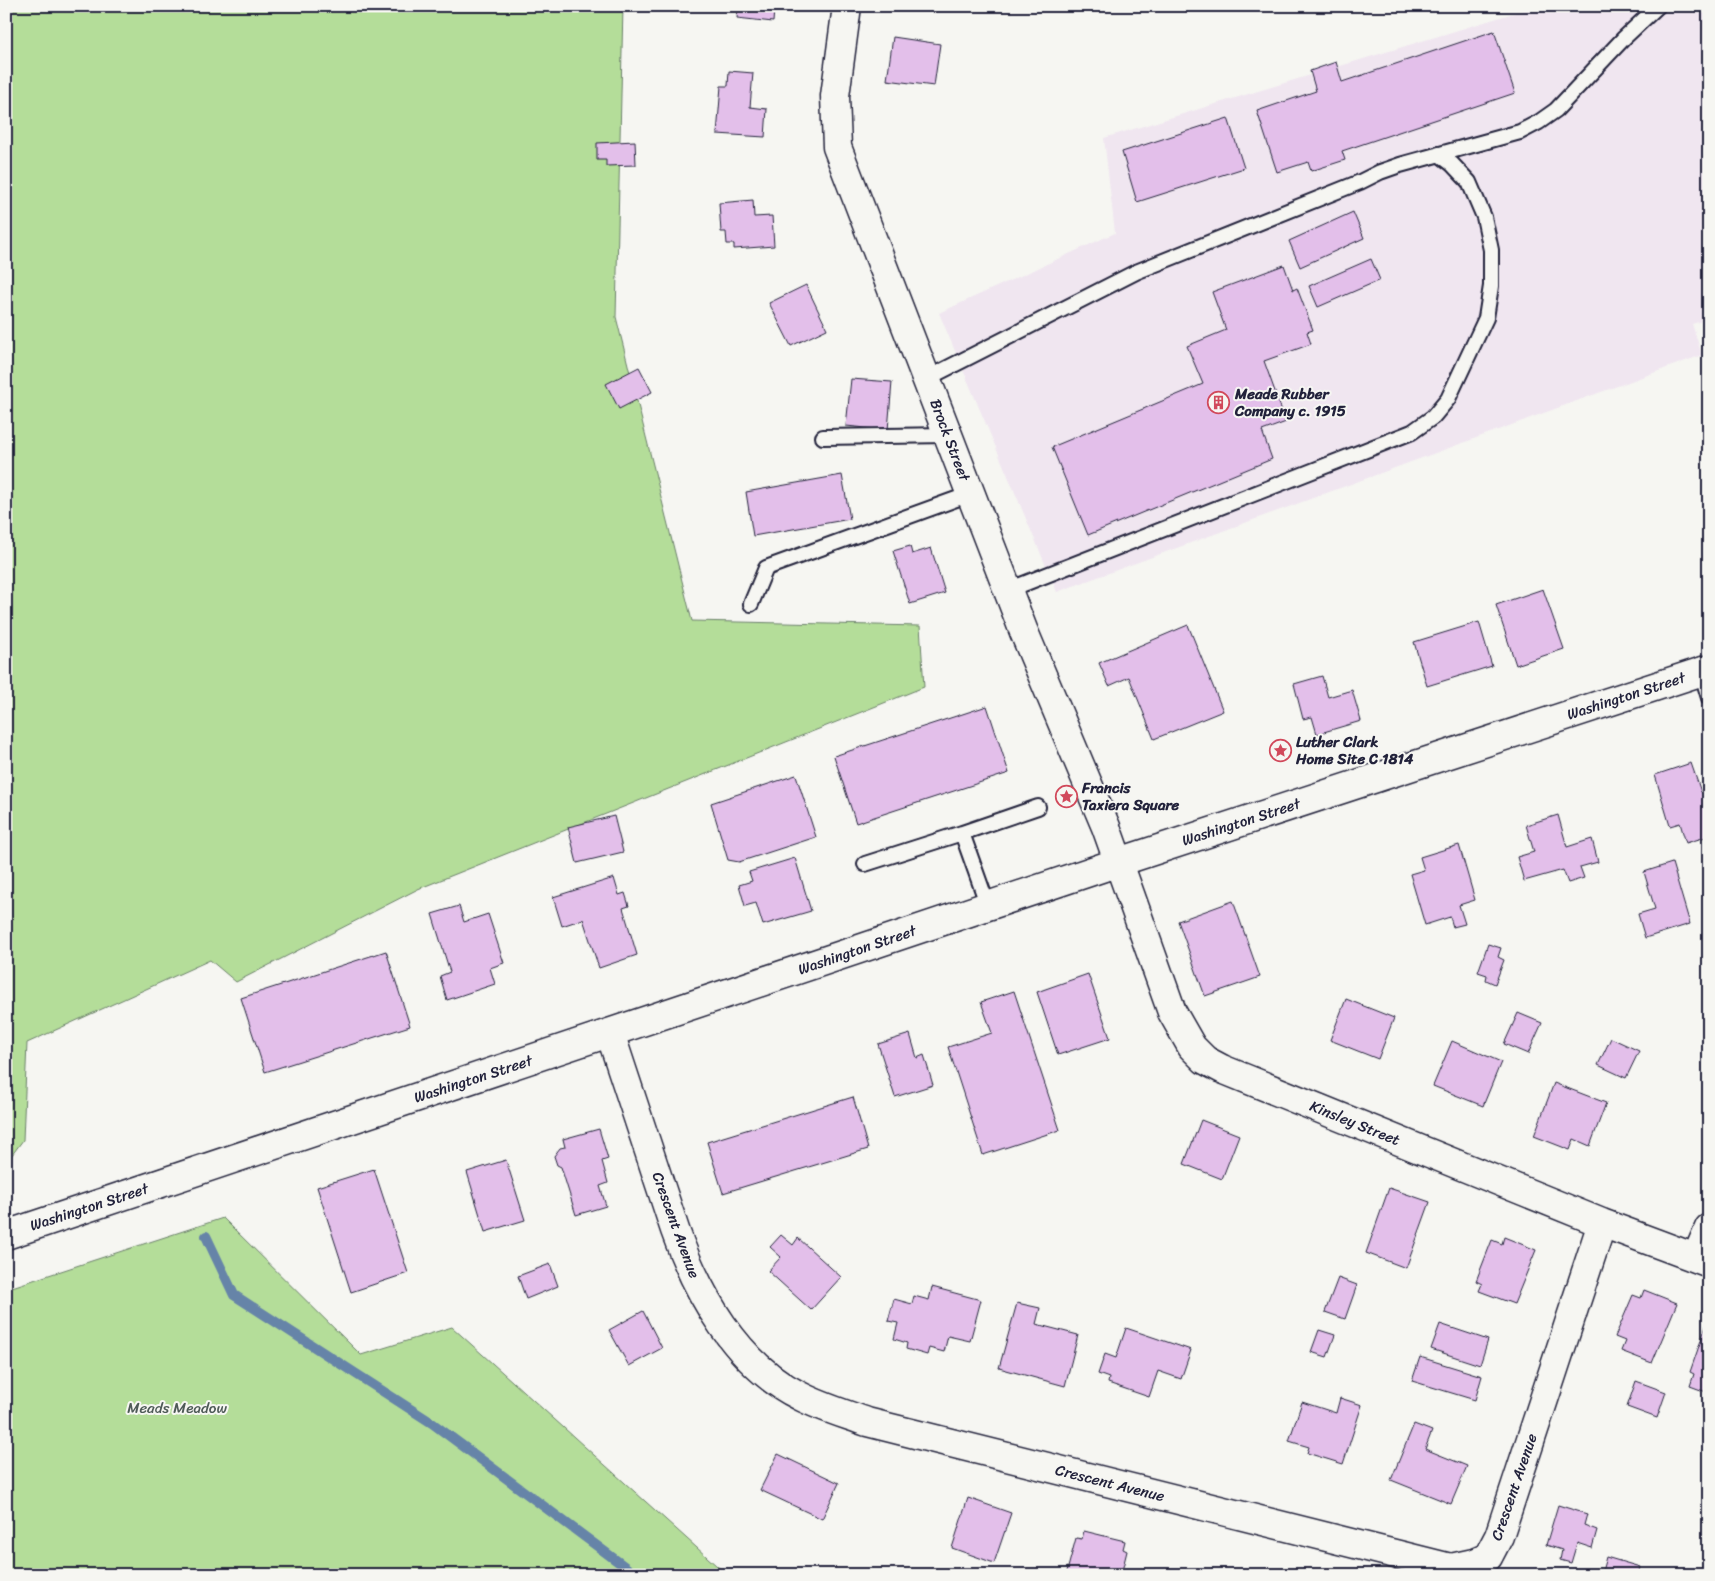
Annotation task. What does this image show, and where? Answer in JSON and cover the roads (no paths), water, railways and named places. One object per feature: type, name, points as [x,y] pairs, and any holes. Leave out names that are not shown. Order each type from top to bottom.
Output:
[{"type":"street","name":"Brock Street","points":[[847,6],[835,96],[837,147],[970,494],[1119,862]]},
{"type":"street","name":"Washington Street","points":[[6,1235],[1119,862],[1705,670]]},
{"type":"street","name":"Kinsley Street","points":[[1119,862],[1172,1012],[1192,1047],[1205,1060],[1260,1085],[1602,1223],[1702,1261]]},
{"type":"street","name":"Crescent Avenue","points":[[610,1033],[684,1256],[697,1283],[719,1320],[735,1342],[780,1384],[800,1396],[867,1422],[1451,1568],[1474,1564],[1488,1557],[1499,1536],[1602,1223]]},
{"type":"street","points":[[1702,1261],[1709,1228]]},
{"type":"lane","points":[[926,379],[1136,272],[1360,182],[1380,172],[1520,132],[1556,110],[1624,38],[1658,6]]},
{"type":"lane","points":[[1008,590],[1412,432],[1434,417],[1448,399],[1486,318],[1491,286],[1491,250],[1484,217],[1469,182],[1452,164],[1439,154]]},
{"type":"lane","points":[[823,437],[948,435]]},
{"type":"lane","points":[[751,604],[766,568],[970,494]]},
{"type":"lane","points":[[1705,670],[1709,698]]},
{"type":"lane","points":[[865,864],[1038,807]]},
{"type":"lane","points":[[962,833],[988,906]]},
{"type":"waterway","points":[[206,1236],[234,1295],[432,1423],[636,1575]]},
{"type":"place","name":"Meade Rubber Company c. 1915","points":[[1219,403]]},
{"type":"place","name":"Luther Clark Home Site C 1814","points":[[1280,751]]},
{"type":"place","name":"Francis Taxiera Square","points":[[1066,797]]},
{"type":"park label","name":"Meads Meadow","points":[[177,1408]]}]
